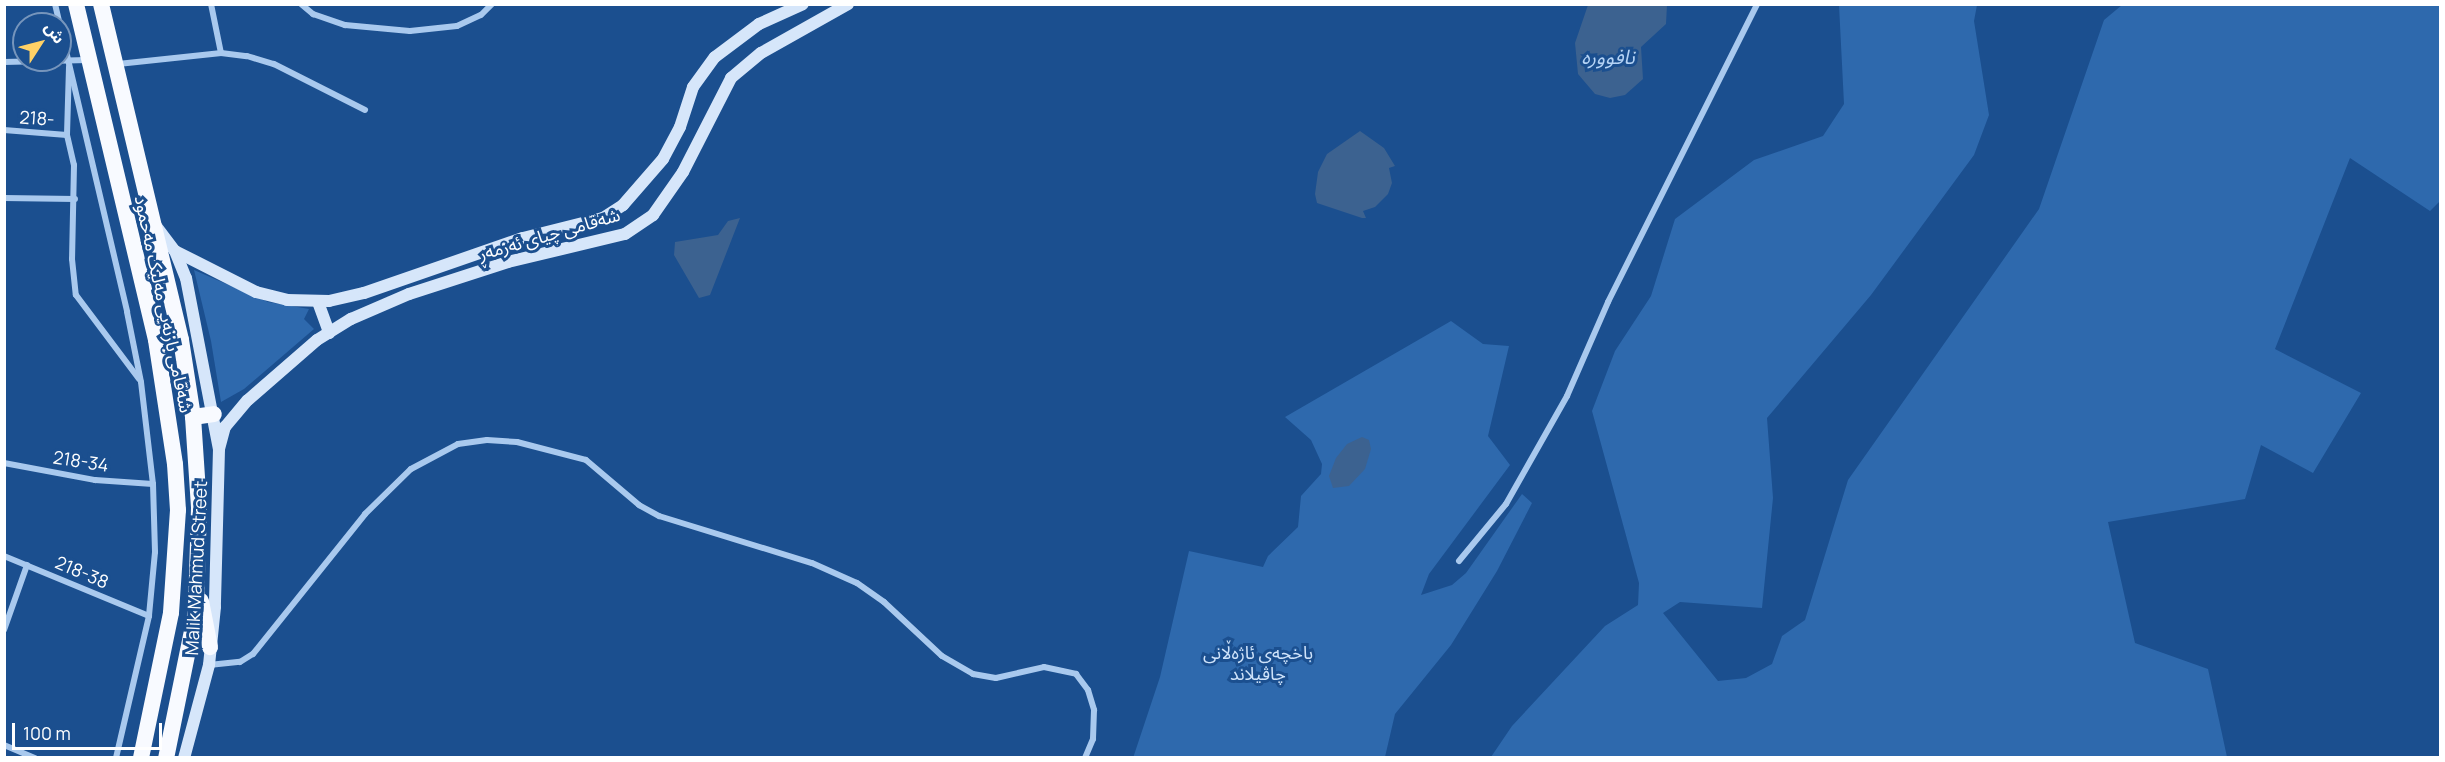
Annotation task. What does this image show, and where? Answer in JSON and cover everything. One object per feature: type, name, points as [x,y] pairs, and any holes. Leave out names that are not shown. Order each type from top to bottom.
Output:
[{"type":"highway","name":"شەقامی بازنەیی مەلیک مەحمود","points":[[76,4],[156,340],[175,464],[178,510],[171,614],[141,758]]},
{"type":"highway","name":"شەقامی بازنەیی مەلیک مەحمود","points":[[101,4],[156,226],[181,340],[193,417],[199,508],[197,580],[185,677],[166,758]]},
{"type":"highway","points":[[193,417],[214,414]]},
{"type":"highway","points":[[197,580],[210,647]]},
{"type":"main road","name":"شەقامی چیای ئەزمەڕ","points":[[175,251],[256,292],[287,300],[318,302],[364,293],[523,238],[592,222],[612,213],[663,159],[680,127],[693,87],[715,57],[759,24],[803,4]]},
{"type":"main road","name":"شەقامی چیای ئەزمەڕ","points":[[219,449],[223,431],[241,408],[329,333],[364,312],[409,294],[508,262],[625,234],[653,215],[677,180],[731,78],[761,53],[848,4]]},
{"type":"main road","points":[[156,226],[175,251],[196,312],[219,449]]},
{"type":"main road","points":[[318,302],[329,333]]},
{"type":"main road","name":"Malik Mahmud Street","points":[[184,758],[209,665],[219,449]]},
{"type":"street","points":[[211,4],[221,52]]},
{"type":"street","points":[[301,4],[313,14],[345,25],[410,31],[457,26],[481,15],[492,4]]},
{"type":"street","points":[[1459,561],[1506,504],[1567,396],[1608,302],[1757,4]]},
{"type":"street","points":[[115,64],[221,52],[273,64],[365,110]]},
{"type":"street","points":[[72,61],[89,60]]},
{"type":"street","points":[[72,70],[141,382],[153,484],[155,552],[149,616],[116,758]]},
{"type":"street","points":[[70,72],[67,135],[75,199],[72,259],[76,295],[141,382]]},
{"type":"street","name":"218-","points":[[4,130],[67,135]]},
{"type":"street","points":[[4,198],[75,199]]},
{"type":"street","points":[[209,665],[240,662],[253,654],[365,514],[411,469],[458,444],[488,440],[517,442],[586,460],[639,505],[659,516],[791,556],[857,583],[884,602],[942,656],[973,674],[996,678],[1044,667],[1076,674],[1088,690],[1094,710],[1093,739],[1085,758]]},
{"type":"street","name":"218-34","points":[[4,463],[95,480],[153,484]]},
{"type":"street","name":"218-38","points":[[4,556],[149,616]]},
{"type":"street","points":[[4,630],[27,565]]},
{"type":"street","points":[[4,746],[35,758]]},
{"type":"green space","points":[[1839,5],[1977,5],[1974,21],[1989,115],[1974,155],[1871,295],[1767,418],[1773,498],[1762,608],[1680,602],[1663,613],[1718,681],[1746,678],[1772,664],[1782,636],[1805,620],[1848,480],[2039,209],[2104,20],[2122,5],[2440,5],[2440,201],[2430,211],[2350,158],[2275,349],[2361,393],[2313,473],[2261,445],[2245,499],[2108,522],[2135,643],[2208,669],[2227,757],[1491,757],[1512,726],[1605,626],[1638,605],[1639,583],[1592,411],[1615,351],[1651,296],[1675,219],[1754,160],[1823,136],[1844,104]]},
{"type":"green space","points":[[194,270],[268,302],[309,309],[304,319],[314,329],[244,389],[221,402],[211,341]]},
{"type":"green space","name":"باخچەی ئاژەڵانی چاڤیلاند","points":[[1451,321],[1483,344],[1509,346],[1488,436],[1510,465],[1429,574],[1421,595],[1452,585],[1466,573],[1522,494],[1532,503],[1497,571],[1451,645],[1395,714],[1385,757],[1133,758],[1160,677],[1189,551],[1263,567],[1268,556],[1298,527],[1301,496],[1321,474],[1322,464],[1311,440],[1285,417]]},
{"type":"water","name":"نافوورە","points":[[1588,5],[1667,5],[1666,24],[1641,47],[1643,79],[1625,95],[1610,98],[1595,94],[1578,74],[1575,43]]},
{"type":"water","points":[[1360,131],[1384,148],[1395,166],[1389,168],[1392,183],[1388,194],[1375,207],[1363,211],[1366,218],[1317,203],[1315,194],[1318,172],[1327,154]]},
{"type":"water","points":[[740,218],[710,295],[699,298],[674,255],[675,242],[718,235],[728,221]]},
{"type":"water","points":[[1362,437],[1369,440],[1371,449],[1365,469],[1349,486],[1333,488],[1329,476],[1336,458],[1347,444]]}]
